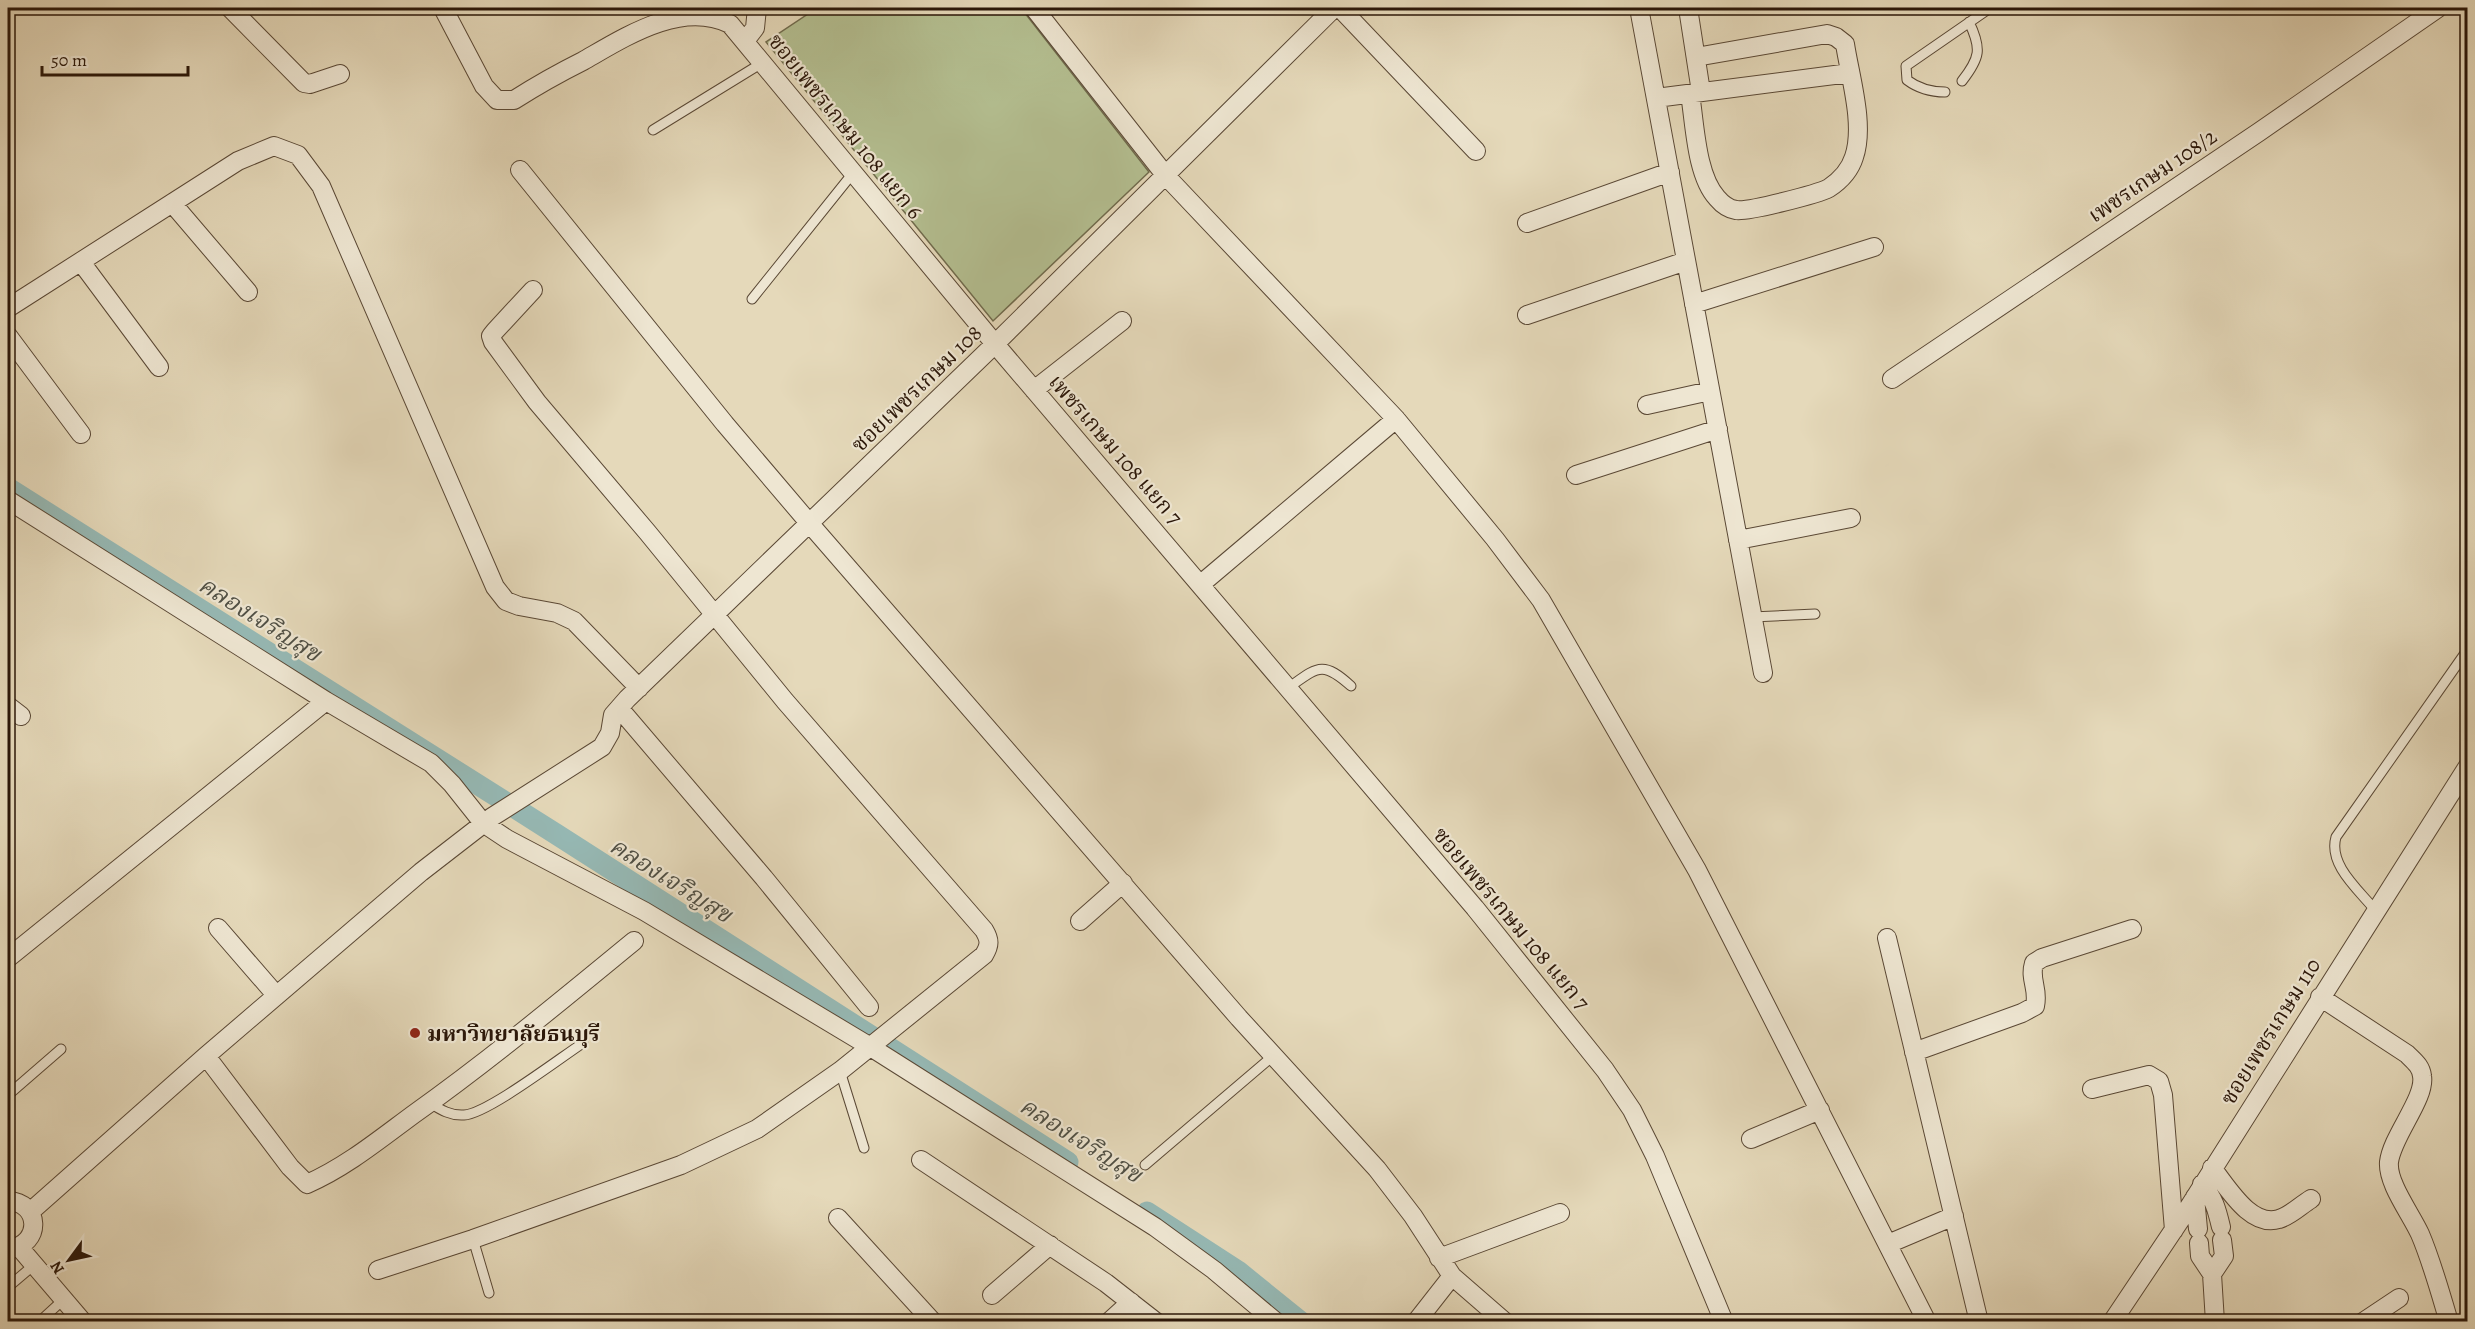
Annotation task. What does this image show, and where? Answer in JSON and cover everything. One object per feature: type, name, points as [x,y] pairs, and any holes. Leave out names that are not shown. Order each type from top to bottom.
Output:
[{"type":"street","points":[[230,8],[304,83],[310,84],[340,74]]},
{"type":"street","name":"ซอยเพชรเกษม 108 แยก 6","points":[[443,8],[480,79],[497,100],[514,100],[639,29],[693,16],[716,17],[730,24],[995,344]]},
{"type":"street","points":[[746,41],[755,28],[757,8]]},
{"type":"street","points":[[1034,8],[1166,176],[1396,419],[1495,539],[1540,600],[1697,870],[1927,1322]]},
{"type":"street","name":"ซอยเพชรเกษม 108","points":[[30,1212],[206,1056],[412,879],[488,820],[602,747],[610,733],[613,715],[619,708],[995,344],[1334,8]]},
{"type":"street","points":[[1340,8],[1476,151]]},
{"type":"street","points":[[1639,8],[1763,673]]},
{"type":"street","points":[[1688,8],[1696,57],[1696,93],[1707,183],[1717,198],[1727,207],[1737,211],[1800,198],[1827,189],[1843,177],[1854,158],[1859,136],[1845,44],[1827,34],[1696,57]]},
{"type":"street","name":"เพชรเกษม 108/2","points":[[1892,379],[2259,132],[2414,15],[2438,8]]},
{"type":"street","points":[[1656,98],[1850,73]]},
{"type":"street","points":[[8,308],[238,161],[274,146],[298,155],[321,186],[495,587],[506,601],[519,606],[557,613],[574,621],[639,688]]},
{"type":"street","points":[[520,170],[725,424],[810,524],[1273,1056],[1377,1169],[1413,1216],[1438,1258],[1452,1276],[1505,1322]]},
{"type":"street","points":[[1527,223],[1670,172]]},
{"type":"street","points":[[172,203],[248,292]]},
{"type":"street","points":[[1694,304],[1874,247]]},
{"type":"street","points":[[1527,315],[1686,261]]},
{"type":"street","points":[[81,262],[159,367]]},
{"type":"street","points":[[378,1270],[473,1239],[681,1165],[757,1128],[840,1071],[984,955],[989,947],[989,938],[793,709],[537,402],[493,342],[491,336],[533,290]]},
{"type":"street","points":[[1034,390],[1122,321]]},
{"type":"street","points":[[8,336],[81,434]]},
{"type":"street","name":"เพชรเกษม 108 แยก 7","points":[[995,344],[1201,584]]},
{"type":"street","points":[[1647,405],[1710,391]]},
{"type":"street","points":[[1201,584],[1396,419]]},
{"type":"street","points":[[1576,475],[1718,429]]},
{"type":"street","points":[[8,500],[326,701],[431,763],[488,820],[535,855],[644,911],[872,1044],[1155,1227],[1214,1270],[1276,1322]]},
{"type":"street","points":[[1738,540],[1851,518]]},
{"type":"street","name":"ซอยเพชรเกษม 108 แยก 7","points":[[1201,584],[1482,917],[1591,1052],[1632,1110],[1655,1156],[1724,1322]]},
{"type":"street","points":[[8,958],[326,701]]},
{"type":"street","points":[[619,708],[764,878],[869,1007]]},
{"type":"street","name":"ซอยเพชรเกษม 110","points":[[2112,1322],[2174,1230],[2468,766]]},
{"type":"street","points":[[1080,921],[1123,883]]},
{"type":"street","points":[[218,928],[276,995]]},
{"type":"street","points":[[1914,1052],[2022,1013],[2034,1006],[2037,995],[2032,971],[2034,963],[2042,958],[2132,929]]},
{"type":"street","points":[[1887,938],[1979,1322]]},
{"type":"street","points":[[206,1056],[290,1167],[307,1184],[327,1175],[374,1145],[508,1044],[633,941]]},
{"type":"street","points":[[2320,997],[2407,1054],[2419,1066],[2423,1078],[2419,1094],[2397,1138],[2389,1162],[2392,1180],[2420,1233],[2434,1269],[2449,1322]]},
{"type":"street","points":[[2092,1089],[2149,1076],[2159,1081],[2163,1095],[2174,1230]]},
{"type":"street","points":[[1751,1139],[1820,1110]]},
{"type":"street","points":[[921,1160],[1050,1245],[1156,1322]]},
{"type":"street","points":[[2212,1168],[2246,1210],[2256,1215],[2272,1220],[2281,1219],[2311,1199]]},
{"type":"street","points":[[2212,1274],[2224,1256],[2217,1206],[2212,1196],[2198,1190],[2200,1256],[2212,1274],[2215,1322]]},
{"type":"street","points":[[8,1202],[24,1205],[34,1222],[33,1233],[27,1242],[13,1248],[34,1265],[83,1322]]},
{"type":"street","points":[[1438,1258],[1560,1214]]},
{"type":"street","points":[[1888,1244],[1954,1216]]},
{"type":"street","points":[[838,1218],[933,1322]]},
{"type":"street","points":[[992,1295],[1050,1245]]},
{"type":"street","points":[[1416,1322],[1452,1276]]},
{"type":"street","points":[[2366,1321],[2399,1298]]},
{"type":"street","points":[[1109,1322],[1131,1302]]},
{"type":"lane","points":[[1945,92],[1933,92],[1915,86],[1907,80],[1906,66],[1990,8]]},
{"type":"lane","points":[[1962,81],[1971,69],[1978,52],[1978,40],[1969,22]]},
{"type":"lane","points":[[653,130],[762,63]]},
{"type":"lane","points":[[752,299],[853,173]]},
{"type":"lane","points":[[1752,617],[1815,614]]},
{"type":"lane","points":[[2375,910],[2337,863],[2333,848],[2336,837],[2468,649]]},
{"type":"lane","points":[[1288,688],[1316,670],[1326,668],[1335,671],[1351,686]]},
{"type":"lane","points":[[430,1103],[452,1115],[467,1115],[490,1105],[583,1043]]},
{"type":"lane","points":[[8,1095],[61,1049]]},
{"type":"lane","points":[[1145,1165],[1273,1056]]},
{"type":"lane","points":[[840,1071],[864,1148]]},
{"type":"lane","points":[[473,1239],[489,1293]]},
{"type":"lane","points":[[8,1287],[34,1265]]},
{"type":"lane","points":[[39,1322],[63,1300]]},
{"type":"green space","points":[[817,8],[1021,8],[1149,172],[993,321],[766,42]]},
{"type":"waterway","name":"คลองเจริญสุข","points":[[8,488],[556,834],[1068,1162]]},
{"type":"waterway","name":"คลองเจริญสุข","points":[[1147,1212],[1238,1271],[1301,1322]]},
{"type":"place","name":"มหาวิทยาลัยธนบุรี","points":[[415,1033]]}]
